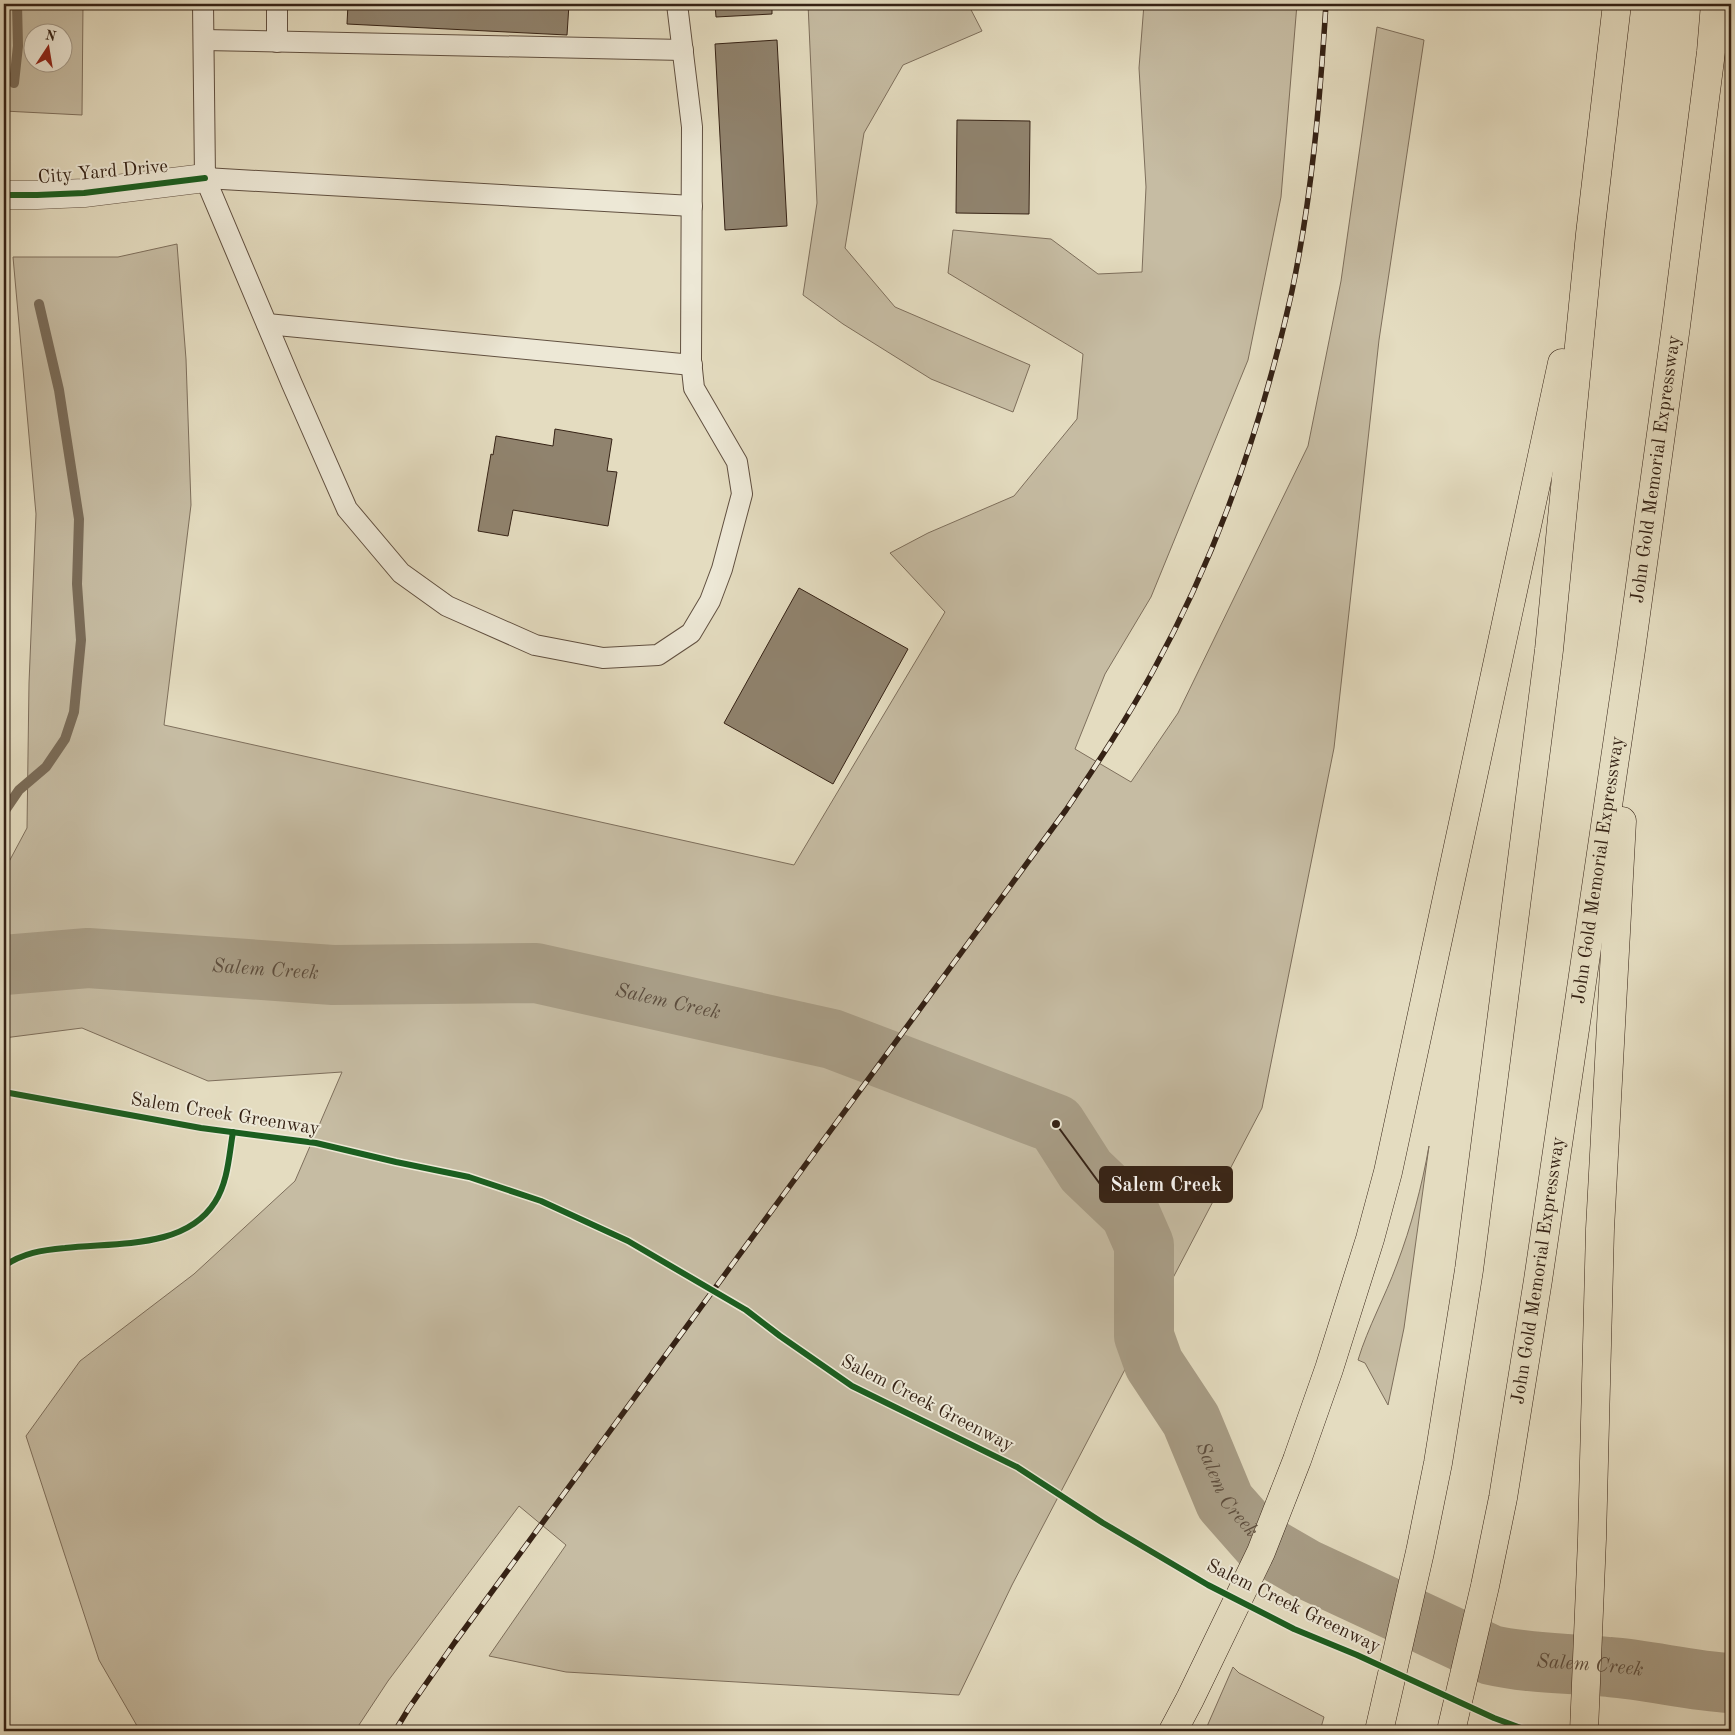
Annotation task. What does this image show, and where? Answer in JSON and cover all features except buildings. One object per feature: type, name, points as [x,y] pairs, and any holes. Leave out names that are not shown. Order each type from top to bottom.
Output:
[{"type":"highway","points":[[1379,1729],[1418,1562],[1438,1463],[1469,1270],[1549,650],[1590,234],[1618,4]]},
{"type":"highway","name":"John Gold Memorial Expressway","points":[[1451,1731],[1485,1586],[1503,1498],[1537,1290],[1631,650],[1676,326],[1711,52],[1715,4]]},
{"type":"highway","points":[[1172,1731],[1261,1552],[1297,1460],[1329,1369],[1370,1239],[1388,1172],[1590,234]]},
{"type":"highway","points":[[1584,1731],[1592,1539],[1600,1229],[1631,650]]},
{"type":"street","name":"City Yard Drive","points":[[4,195],[84,194],[205,178]]},
{"type":"lane","points":[[203,4],[205,178],[347,509],[401,573],[447,606],[535,645],[603,658],[658,655],[691,633],[710,601],[722,570],[742,494],[737,462],[694,388],[692,365],[692,127],[677,4]]},
{"type":"lane","points":[[277,4],[277,42]]},
{"type":"lane","points":[[204,40],[683,50]]},
{"type":"lane","points":[[205,178],[692,206]]},
{"type":"lane","points":[[267,324],[692,365]]},
{"type":"shaded area","points":[[4,4],[83,4],[82,115],[4,111]]},
{"type":"shaded area","points":[[808,4],[968,4],[982,31],[903,65],[864,133],[845,248],[895,307],[1030,365],[1013,412],[931,379],[843,324],[803,295],[817,203]]},
{"type":"shaded area","points":[[1144,4],[1297,4],[1281,197],[1248,360],[1151,597],[1105,674],[1075,749],[1131,782],[1178,713],[1308,446],[1341,281],[1377,27],[1424,40],[1379,340],[1334,748],[1262,1108],[1012,1585],[959,1695],[566,1672],[489,1656],[566,1545],[519,1506],[388,1681],[355,1731],[140,1731],[99,1660],[26,1436],[80,1361],[194,1274],[295,1181],[342,1072],[208,1081],[82,1028],[4,1038],[4,871],[27,828],[29,683],[36,514],[13,257],[118,257],[177,244],[186,359],[191,505],[164,725],[794,865],[945,612],[890,553],[928,533],[1014,496],[1077,419],[1083,354],[948,273],[953,230],[1051,239],[1098,274],[1142,272],[1146,187],[1139,68]]},
{"type":"shaded area","points":[[1429,1146],[1404,1328],[1388,1405],[1365,1363],[1358,1360],[1407,1236]]},
{"type":"shaded area","points":[[1233,1667],[1239,1673],[1324,1717],[1320,1731],[1205,1731]]},
{"type":"waterway","points":[[14,83],[18,46],[17,4]]},
{"type":"waterway","points":[[4,812],[19,790],[46,767],[65,739],[74,712],[81,640],[77,584],[79,519],[59,390],[39,304]]},
{"type":"waterway","name":"Salem Creek","points":[[4,965],[88,958],[333,975],[536,973],[832,1039],[1056,1124],[1086,1171],[1130,1213],[1144,1245],[1144,1336],[1154,1364],[1191,1420],[1225,1502],[1261,1543],[1306,1569],[1491,1655],[1535,1662],[1624,1668],[1731,1683]]},
{"type":"railway","points":[[395,1731],[455,1642],[1066,810],[1122,724],[1153,671],[1198,580],[1218,533],[1252,438],[1280,340],[1299,255],[1310,184],[1318,112],[1326,4]]},
{"type":"cycle path","points":[[4,195],[84,193],[205,178]]},
{"type":"cycle path","name":"Salem Creek Greenway","points":[[4,1092],[201,1128],[316,1143],[469,1177],[541,1201],[628,1241],[746,1310],[852,1386],[1017,1467],[1103,1523],[1208,1585],[1294,1629],[1357,1655],[1494,1718],[1529,1731]]},
{"type":"cycle path","name":"Salem Creek Greenway","points":[[4,1266],[18,1258],[41,1251],[147,1241],[186,1229],[202,1218],[215,1202],[223,1186],[233,1132]]},
{"type":"place","name":"Salem Creek","points":[[1056,1124]]}]
